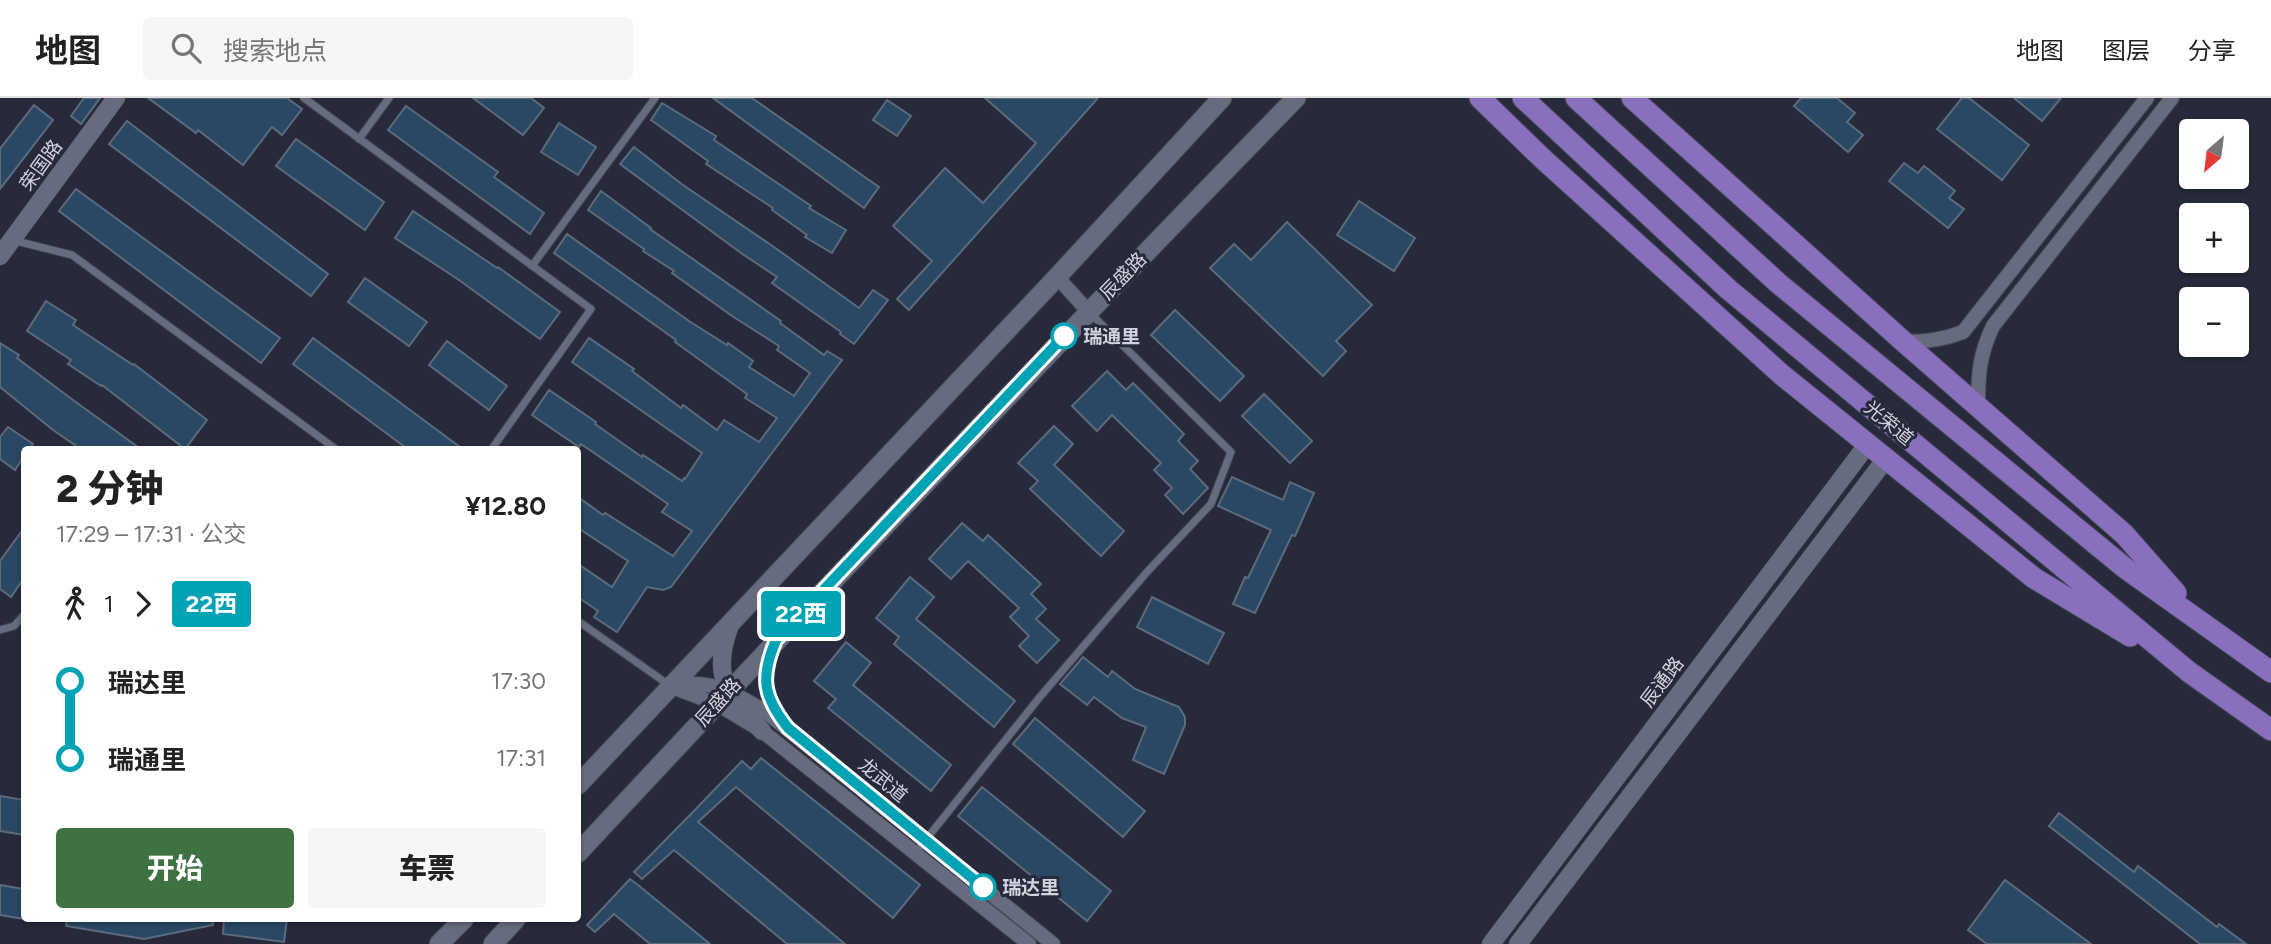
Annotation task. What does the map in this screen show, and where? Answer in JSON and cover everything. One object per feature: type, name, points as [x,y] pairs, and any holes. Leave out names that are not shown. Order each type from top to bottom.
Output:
[{"type":"main road","points":[[581,782],[1222,98]]},
{"type":"main road","name":"辰盛路","points":[[581,850],[1088,311],[1296,98]]},
{"type":"main road","points":[[1480,98],[1543,159],[1772,366],[1885,460],[2034,578],[2189,672]]},
{"type":"main road","name":"光荣道","points":[[1523,98],[1710,273],[2189,672],[2271,730]]},
{"type":"main road","name":"光荣道","points":[[1576,98],[1779,283],[2125,568],[2271,672]]},
{"type":"main road","points":[[1632,98],[1978,408],[2124,534],[2203,624]]},
{"type":"main road","points":[[439,944],[461,922]]},
{"type":"main road","points":[[493,944],[513,922]]},
{"type":"street","name":"荣国路","points":[[0,256],[6,239],[116,98]]},
{"type":"street","points":[[1904,342],[1940,340],[1963,332],[2147,98]]},
{"type":"street","points":[[1978,408],[1983,347],[1993,326],[2172,98]]},
{"type":"street","points":[[1057,277],[1088,311]]},
{"type":"street","name":"辰通路","points":[[1491,944],[1867,445]]},
{"type":"street","points":[[1518,944],[1885,460]]},
{"type":"street","points":[[731,622],[721,655],[723,697],[762,731],[921,847],[1029,944]]},
{"type":"street","points":[[776,640],[766,668],[766,691],[776,713],[788,728]]},
{"type":"street","name":"龙武道","points":[[671,687],[684,683],[766,712],[788,728],[921,847],[1050,943]]},
{"type":"lane","points":[[304,98],[591,309],[494,446]]},
{"type":"lane","points":[[359,139],[389,98]]},
{"type":"lane","points":[[533,266],[655,98]]},
{"type":"lane","points":[[6,239],[72,255],[332,446]]},
{"type":"lane","points":[[921,847],[1040,698],[1147,572],[1211,504],[1231,452],[1088,311]]},
{"type":"lane","points":[[0,630],[14,626],[21,618]]},
{"type":"lane","points":[[581,623],[671,687]]},
{"type":"building","points":[[84,98],[100,98],[81,124],[71,116]]},
{"type":"building","points":[[148,98],[287,98],[302,109],[282,135],[272,127],[243,165],[198,130],[196,133]]},
{"type":"building","points":[[473,98],[531,98],[544,108],[523,135]]},
{"type":"building","points":[[713,98],[752,98],[879,187],[864,208]]},
{"type":"building","points":[[985,98],[1098,98],[909,310],[897,299],[932,261],[893,226],[945,168],[983,203],[1036,143]]},
{"type":"building","points":[[1801,98],[1837,98],[1855,113],[1847,122],[1863,135],[1848,152],[1794,106]]},
{"type":"building","points":[[1962,98],[1969,98],[2029,145],[2002,180],[1937,129]]},
{"type":"building","points":[[2014,98],[2061,98],[2042,121]]},
{"type":"building","points":[[887,100],[911,116],[897,136],[873,120]]},
{"type":"building","points":[[662,103],[716,136],[714,140],[811,206],[809,208],[846,230],[832,253],[805,237],[807,235],[772,210],[773,208],[706,164],[708,161],[651,120]]},
{"type":"building","points":[[34,105],[53,120],[0,189],[0,149]]},
{"type":"building","points":[[406,106],[498,172],[494,177],[544,213],[530,234],[388,130]]},
{"type":"building","points":[[127,121],[328,274],[311,296],[109,144]]},
{"type":"building","points":[[559,123],[596,147],[578,175],[541,152]]},
{"type":"building","points":[[296,139],[384,202],[365,230],[276,166]]},
{"type":"building","points":[[634,147],[683,185],[859,308],[873,290],[888,300],[854,344],[772,283],[777,277],[620,164]]},
{"type":"building","points":[[1904,163],[1918,173],[1924,166],[1955,191],[1949,198],[1964,209],[1948,228],[1889,181]]},
{"type":"building","points":[[76,189],[280,338],[261,363],[59,211]]},
{"type":"building","points":[[601,191],[824,355],[827,351],[842,360],[671,587],[663,590],[647,587],[617,632],[594,617],[598,611],[581,599],[581,566],[612,587],[628,561],[581,530],[581,499],[673,556],[692,531],[662,512],[668,504],[581,444],[578,446],[532,415],[549,390],[642,457],[643,455],[682,481],[702,453],[572,362],[589,338],[634,369],[632,371],[681,408],[683,405],[717,430],[724,420],[759,442],[777,418],[745,398],[747,394],[675,342],[676,340],[554,253],[567,234],[689,321],[727,345],[728,343],[753,361],[749,367],[794,396],[810,373],[777,350],[779,346],[732,316],[588,210]]},
{"type":"building","points":[[1359,201],[1415,238],[1394,271],[1337,235]]},
{"type":"building","points":[[413,211],[560,312],[540,339],[459,280],[395,238]]},
{"type":"building","points":[[1287,222],[1372,305],[1336,341],[1346,351],[1323,376],[1210,268],[1234,244],[1251,260]]},
{"type":"building","points":[[365,278],[427,322],[409,346],[348,302]]},
{"type":"building","points":[[46,301],[76,320],[73,325],[134,364],[207,420],[187,446],[181,446],[102,385],[68,364],[71,360],[27,331]]},
{"type":"building","points":[[1175,310],[1244,376],[1220,401],[1151,335]]},
{"type":"building","points":[[313,338],[459,446],[404,446],[293,364]]},
{"type":"building","points":[[447,341],[507,386],[489,410],[429,365]]},
{"type":"building","points":[[0,343],[136,446],[76,446],[0,387]]},
{"type":"building","points":[[1107,371],[1126,390],[1133,383],[1184,434],[1178,441],[1198,461],[1190,469],[1208,488],[1183,514],[1165,495],[1172,488],[1154,470],[1161,463],[1112,415],[1097,431],[1072,406]]},
{"type":"building","points":[[1264,394],[1312,441],[1290,463],[1242,416]]},
{"type":"building","points":[[1054,426],[1073,444],[1054,465],[1124,531],[1101,556],[1030,489],[1038,481],[1018,463]]},
{"type":"building","points":[[8,427],[33,444],[21,446],[21,461],[15,470],[0,459],[0,437]]},
{"type":"building","points":[[1232,477],[1283,500],[1290,482],[1314,493],[1255,613],[1233,604],[1271,530],[1218,506]]},
{"type":"building","points":[[962,523],[983,541],[988,535],[1041,584],[1031,594],[1046,609],[1036,619],[1059,640],[1037,663],[1019,646],[1029,636],[1010,617],[1019,608],[968,561],[951,579],[929,559]]},
{"type":"building","points":[[21,532],[21,582],[11,597],[0,589],[0,561]]},
{"type":"building","points":[[910,577],[934,597],[916,619],[1015,701],[994,727],[894,644],[899,637],[876,618]]},
{"type":"building","points":[[1152,597],[1224,633],[1208,664],[1137,627]]},
{"type":"building","points":[[846,642],[871,663],[853,685],[951,765],[931,791],[828,708],[836,699],[814,681]]},
{"type":"building","points":[[1083,657],[1108,677],[1112,671],[1135,689],[1179,707],[1185,717],[1185,725],[1164,774],[1133,760],[1146,727],[1122,718],[1094,697],[1087,705],[1060,684]]},
{"type":"building","points":[[1035,718],[1145,811],[1123,837],[1013,744]]},
{"type":"building","points":[[761,758],[920,885],[893,918],[736,787],[698,822],[845,944],[787,944],[674,850],[642,879],[634,872],[742,761],[751,769]]},
{"type":"building","points":[[982,787],[1111,891],[1087,921],[958,816]]},
{"type":"building","points":[[0,796],[21,800],[21,834],[0,831]]},
{"type":"building","points":[[2059,813],[2134,872],[2138,866],[2217,927],[2219,924],[2246,944],[2200,944],[2049,826]]},
{"type":"building","points":[[630,879],[710,944],[650,944],[614,914],[595,932],[587,925]]},
{"type":"building","points":[[2005,880],[2091,944],[1987,944],[1968,930]]},
{"type":"building","points":[[0,885],[21,888],[21,918],[0,915]]},
{"type":"building","points":[[67,922],[212,922],[213,925],[144,939],[66,926]]},
{"type":"building","points":[[224,922],[287,922],[284,942],[223,934]]},
{"type":"bus line","name":"22西","points":[[983,887],[788,728],[776,713],[766,691],[766,668],[776,640],[1064,336]]},
{"type":"place","name":"瑞通里","points":[[1064,336]]},
{"type":"place","name":"瑞达里","points":[[983,887]]}]
